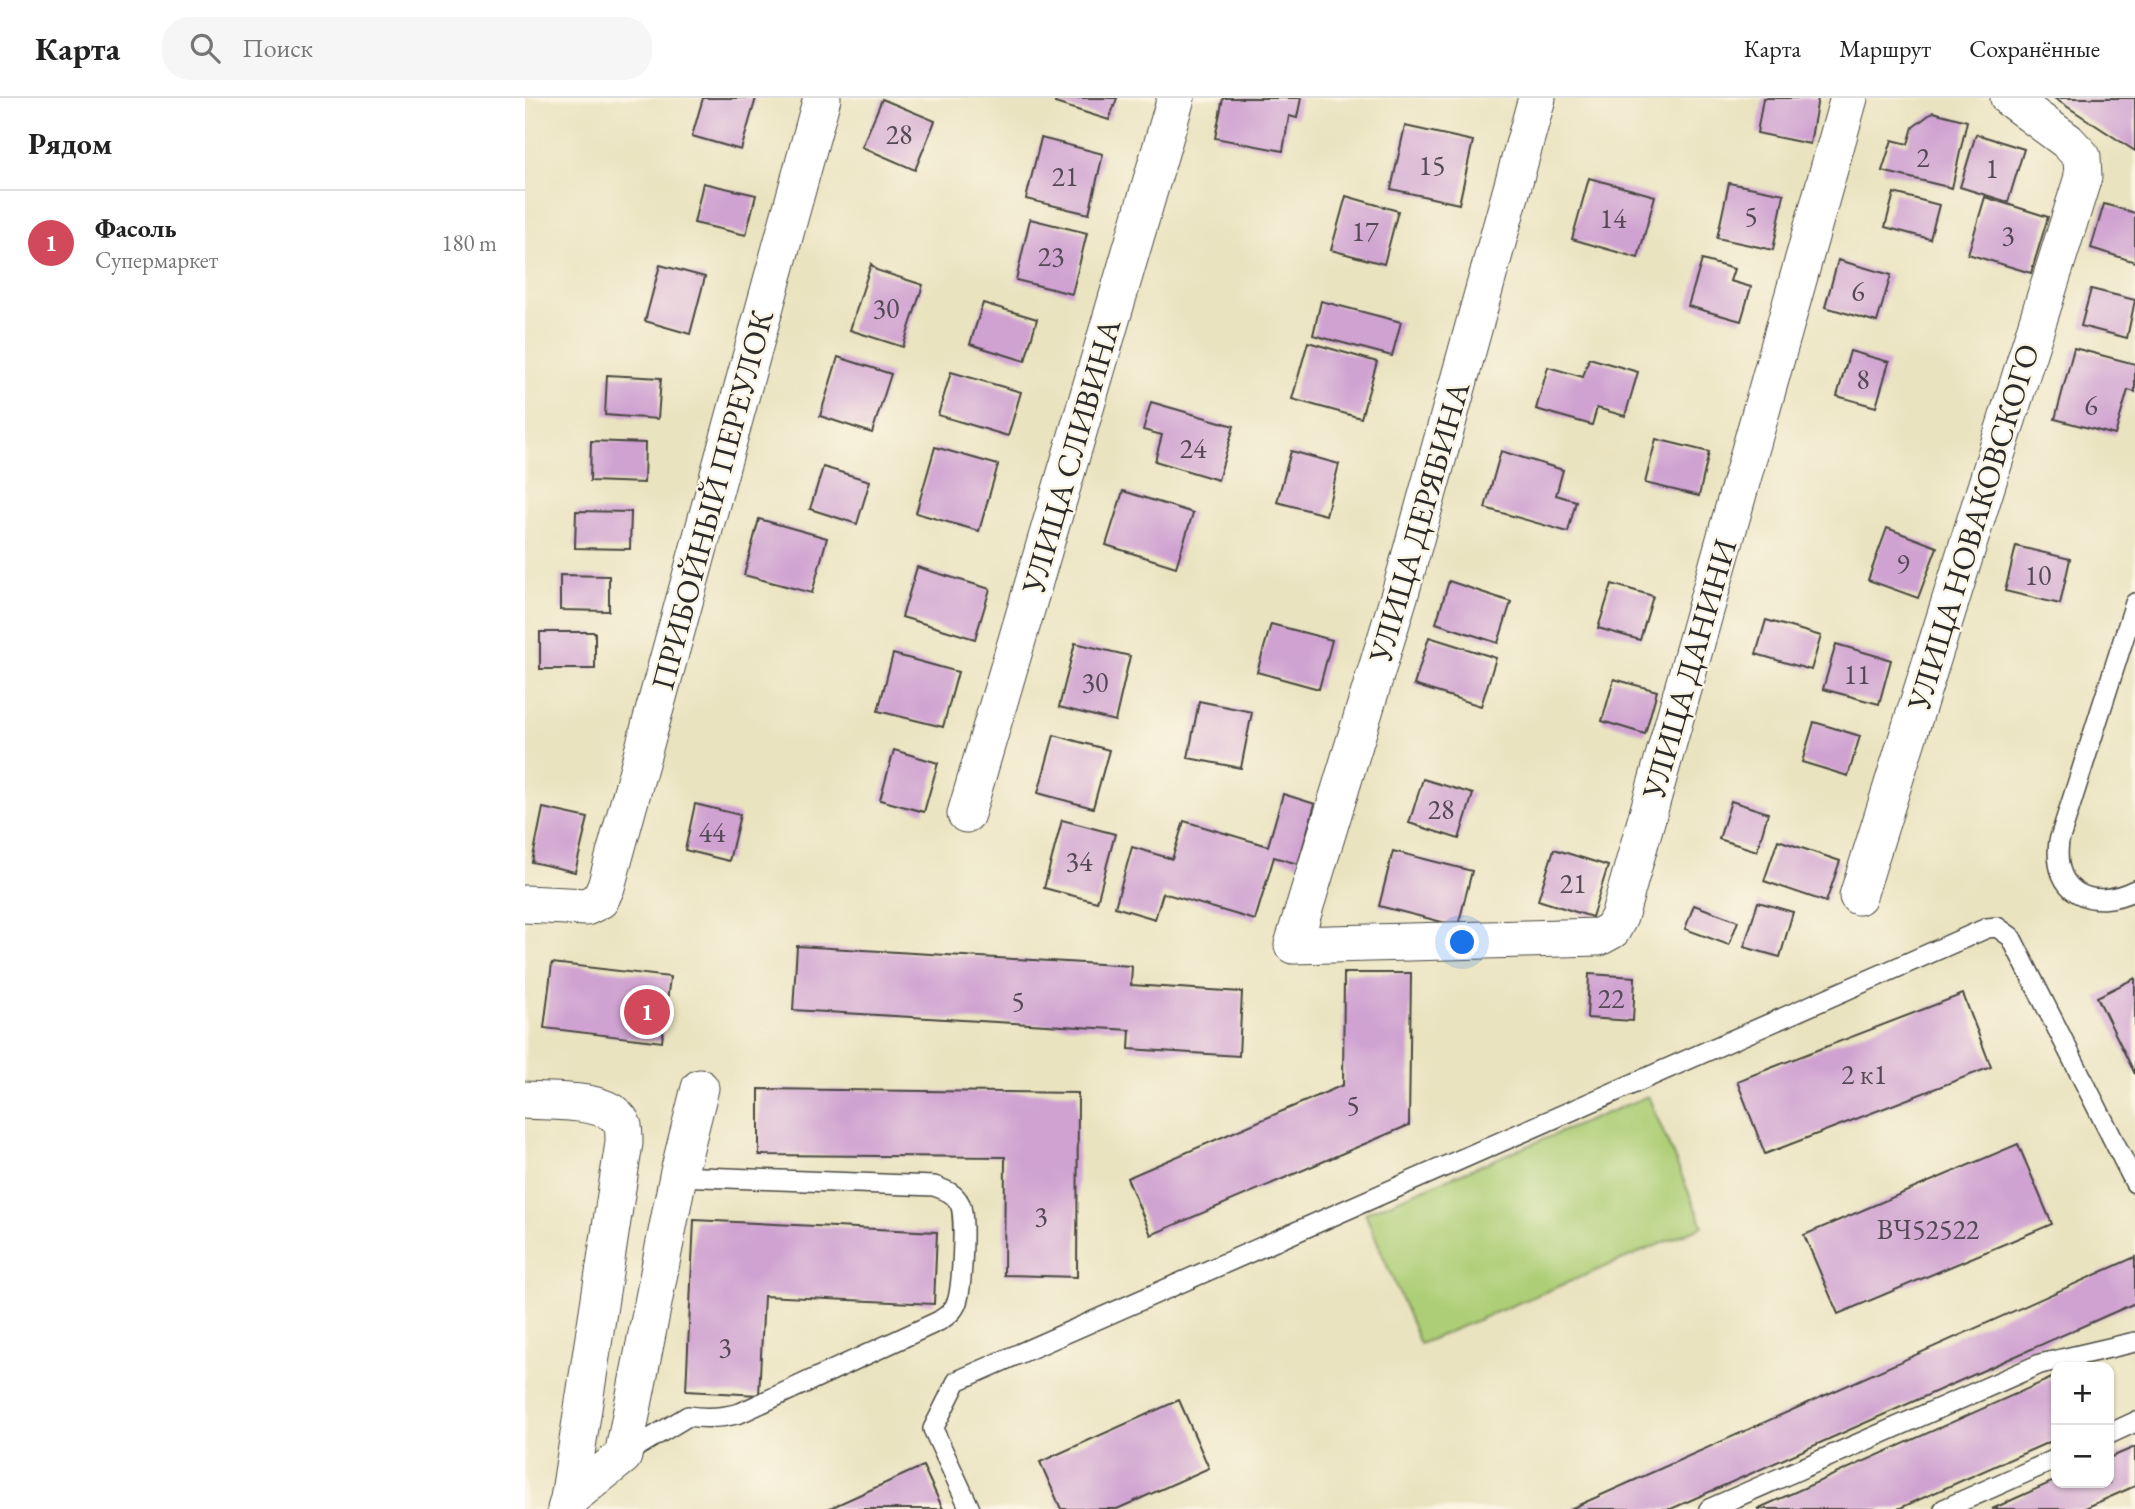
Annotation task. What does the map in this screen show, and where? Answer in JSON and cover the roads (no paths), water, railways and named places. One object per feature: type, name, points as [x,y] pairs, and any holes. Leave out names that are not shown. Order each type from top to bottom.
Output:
[{"type":"street","name":"ПРИБОЙНЫЙ ПЕРЕУЛОК","points":[[525,904],[586,906],[600,900],[606,887],[821,98]]},
{"type":"street","name":"УЛИЦА СЛИВИНА","points":[[966,814],[1176,98]]},
{"type":"street","name":"УЛИЦА ДЕРЯБИНА","points":[[1293,945],[1401,590],[1537,98]]},
{"type":"street","name":"УЛИЦА ДАНИНИ","points":[[1293,945],[1599,937],[1612,930],[1623,904],[1849,98]]},
{"type":"street","name":"УЛИЦА НОВАКОВСКОГО","points":[[1858,896],[2083,177],[2082,157],[2067,141],[2009,98]]},
{"type":"street","points":[[567,1504],[622,1456],[678,1176],[700,1088]]},
{"type":"street","points":[[525,1100],[596,1105],[612,1112],[623,1126],[624,1143],[567,1504]]},
{"type":"lane","points":[[2135,605],[2059,841],[2057,855],[2065,880],[2083,896],[2106,900],[2135,890]]},
{"type":"lane","points":[[969,1509],[933,1429],[957,1381],[1987,928],[1997,927],[2011,937],[2132,1172]]},
{"type":"lane","points":[[622,1456],[688,1416],[706,1419],[740,1413],[939,1321],[949,1314],[956,1304],[959,1292],[964,1220],[960,1204],[950,1191],[934,1186],[678,1176]]},
{"type":"lane","points":[[1709,1509],[2040,1364],[2135,1342]]},
{"type":"lane","points":[[2114,1432],[2135,1422]]},
{"type":"lane","points":[[1944,1509],[2051,1461]]},
{"type":"place","name":"Фасоль","points":[[647,1012]]}]
